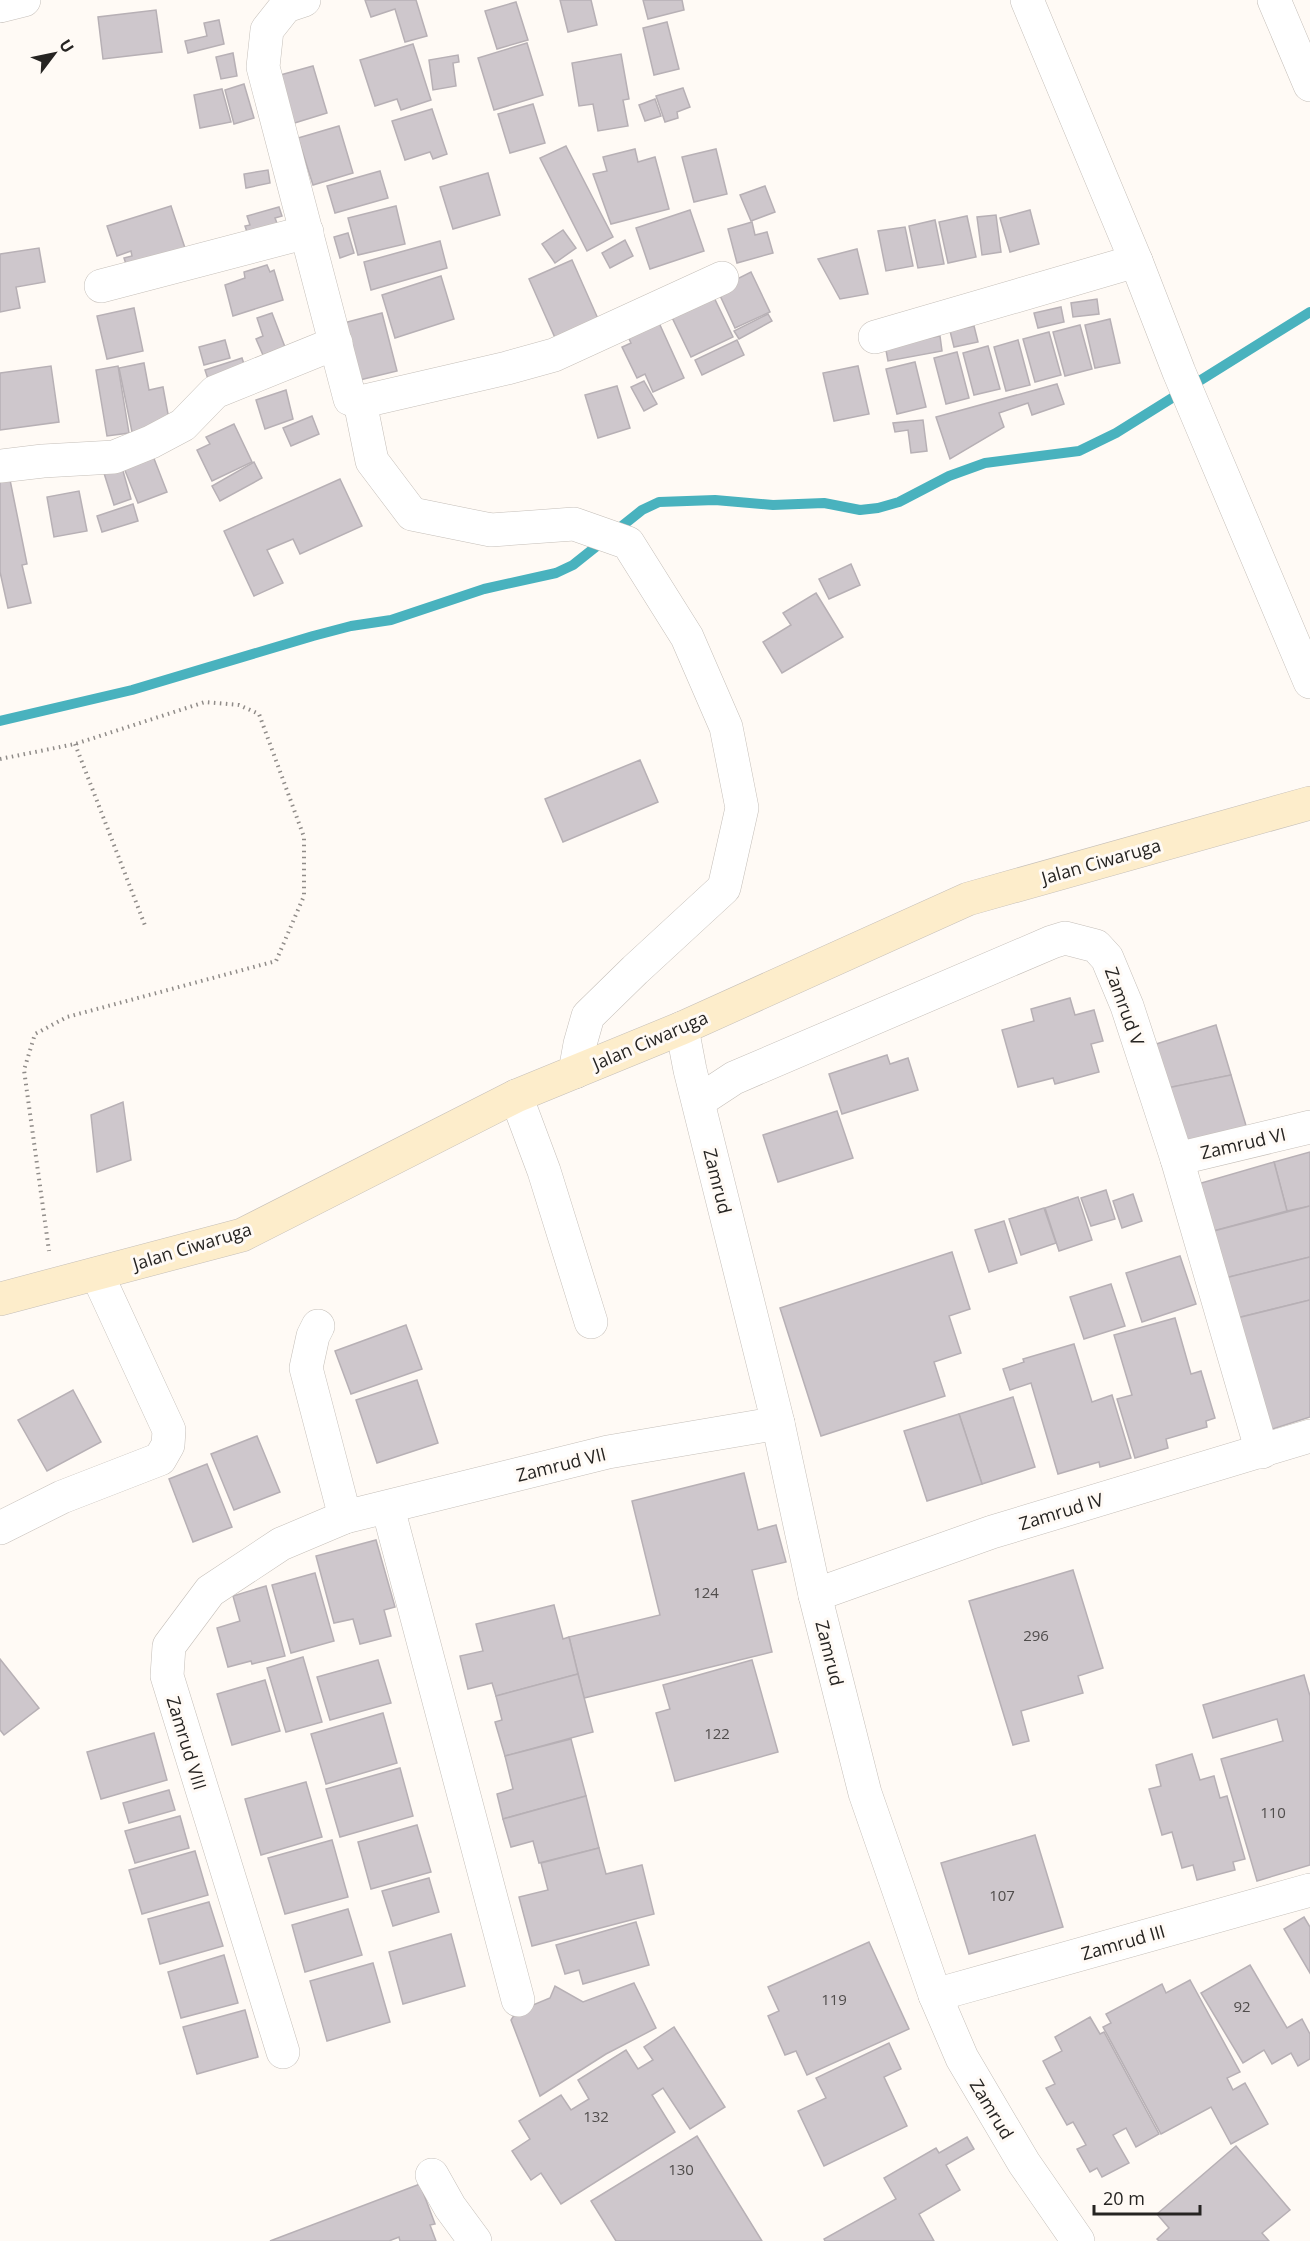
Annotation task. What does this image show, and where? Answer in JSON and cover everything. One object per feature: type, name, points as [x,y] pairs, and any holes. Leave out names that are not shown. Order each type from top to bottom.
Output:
[{"type":"street","points":[[0,6],[24,0]]},
{"type":"street","points":[[304,0],[286,6],[267,30],[263,67],[350,399],[360,402],[554,355],[722,278]]},
{"type":"street","points":[[1027,0],[1136,261],[1179,372],[1310,682]]},
{"type":"street","points":[[1274,0],[1310,85]]},
{"type":"street","points":[[101,286],[307,232]]},
{"type":"street","points":[[875,337],[1136,261]]},
{"type":"street","points":[[0,466],[114,457],[151,442],[183,425],[215,392],[336,343]]},
{"type":"street","points":[[360,402],[372,461],[412,514],[491,530],[574,524],[628,543],[687,638],[726,728],[742,808],[724,888],[588,1016],[575,1072]]},
{"type":"street","name":"Jalan Ciwaruga","points":[[0,1299],[242,1235],[516,1096],[682,1028],[968,899],[1310,802]]},
{"type":"street","name":"Zamrud V","points":[[699,1101],[734,1078],[1041,946],[1065,938],[1096,946],[1107,958],[1127,1006],[1177,1159],[1262,1452]]},
{"type":"street","name":"Zamrud","points":[[682,1028],[778,1422],[815,1595],[865,1793],[935,1995],[962,2058],[1024,2163],[1077,2241]]},
{"type":"street","points":[[516,1096],[544,1172],[591,1322]]},
{"type":"street","name":"Zamrud VI","points":[[1177,1159],[1310,1127]]},
{"type":"street","points":[[0,1528],[62,1497],[160,1459],[168,1445],[169,1430],[97,1274]]},
{"type":"street","points":[[318,1326],[313,1336],[306,1368],[345,1517]]},
{"type":"street","name":"Zamrud VII","points":[[345,1517],[608,1452],[778,1422]]},
{"type":"street","name":"Zamrud IV","points":[[815,1595],[992,1532],[1310,1436]]},
{"type":"street","points":[[388,1508],[518,2000]]},
{"type":"street","name":"Zamrud VIII","points":[[283,2052],[167,1677],[169,1646],[210,1591],[281,1544],[345,1517]]},
{"type":"street","name":"Zamrud III","points":[[935,1995],[1310,1890]]},
{"type":"street","points":[[432,2175],[450,2207],[475,2241]]},
{"type":"path","points":[[0,759],[75,744],[205,702],[239,705],[259,714],[304,837],[304,896],[276,961],[68,1017],[35,1034],[24,1070],[53,1285]]},
{"type":"path","points":[[75,744],[146,928]]},
{"type":"building","points":[[365,0],[416,0],[427,36],[405,42],[395,9],[371,17]]},
{"type":"building","points":[[560,0],[591,0],[597,25],[568,32]]},
{"type":"building","points":[[643,0],[682,0],[684,10],[648,19]]},
{"type":"building","points":[[516,2],[528,40],[497,49],[485,11]]},
{"type":"building","points":[[156,10],[162,52],[103,59],[98,17]]},
{"type":"building","points":[[219,20],[224,44],[188,53],[185,41],[207,36],[204,23]]},
{"type":"building","points":[[667,22],[679,69],[654,75],[643,28]]},
{"type":"building","points":[[527,43],[543,95],[494,110],[478,58]]},
{"type":"building","points":[[413,44],[431,100],[401,110],[397,99],[375,106],[360,60]]},
{"type":"building","points":[[233,53],[237,76],[221,79],[216,57]]},
{"type":"building","points":[[621,54],[629,99],[623,100],[628,126],[598,131],[593,104],[579,106],[572,63]]},
{"type":"building","points":[[458,55],[459,62],[453,63],[456,86],[433,90],[429,60]]},
{"type":"building","points":[[313,66],[327,113],[288,125],[273,77]]},
{"type":"building","points":[[244,84],[254,118],[234,124],[225,90]]},
{"type":"building","points":[[683,88],[690,107],[677,112],[678,118],[665,122],[656,96]]},
{"type":"building","points":[[222,89],[231,122],[200,128],[194,95]]},
{"type":"building","points":[[655,99],[661,116],[645,121],[639,105]]},
{"type":"building","points":[[533,104],[545,143],[510,153],[498,114]]},
{"type":"building","points":[[432,109],[447,154],[433,159],[430,152],[405,160],[392,121]]},
{"type":"building","points":[[339,126],[353,173],[313,185],[298,138]]},
{"type":"building","points":[[566,146],[613,237],[587,251],[540,158]]},
{"type":"building","points":[[635,149],[638,162],[655,157],[669,209],[611,224],[593,174],[607,171],[603,157]]},
{"type":"building","points":[[716,149],[727,194],[694,202],[682,157]]},
{"type":"building","points":[[268,170],[270,183],[246,188],[244,174]]},
{"type":"building","points":[[380,171],[388,198],[335,213],[327,186]]},
{"type":"building","points":[[488,173],[500,215],[453,229],[440,187]]},
{"type":"building","points":[[765,186],[775,212],[751,221],[740,195]]},
{"type":"building","points":[[171,206],[188,257],[130,276],[124,258],[132,256],[131,251],[117,256],[107,226]]},
{"type":"building","points":[[396,206],[405,244],[358,255],[348,218]]},
{"type":"building","points":[[279,207],[282,216],[275,218],[280,231],[250,241],[245,226],[250,225],[247,216]]},
{"type":"building","points":[[690,210],[704,251],[650,269],[636,228]]},
{"type":"building","points":[[1030,210],[1039,244],[1010,252],[1000,218]]},
{"type":"building","points":[[996,215],[1001,252],[982,255],[977,217]]},
{"type":"building","points":[[967,216],[976,257],[948,263],[939,222]]},
{"type":"building","points":[[935,220],[944,264],[918,268],[909,226]]},
{"type":"building","points":[[752,222],[755,235],[767,232],[773,253],[737,263],[728,229]]},
{"type":"building","points":[[905,227],[913,266],[886,271],[878,231]]},
{"type":"building","points":[[563,230],[576,248],[555,263],[542,244]]},
{"type":"building","points":[[348,233],[354,253],[340,258],[334,237]]},
{"type":"building","points":[[625,240],[633,256],[610,268],[602,253]]},
{"type":"building","points":[[440,241],[447,268],[371,290],[364,262]]},
{"type":"building","points":[[39,248],[45,282],[16,287],[20,308],[0,312],[0,254]]},
{"type":"building","points":[[857,249],[868,294],[840,299],[818,259]]},
{"type":"building","points":[[572,260],[599,321],[556,340],[529,279]]},
{"type":"building","points":[[267,265],[270,272],[274,270],[283,300],[233,316],[225,285],[245,278],[244,272]]},
{"type":"building","points":[[751,272],[770,312],[735,328],[717,289]]},
{"type":"building","points":[[441,276],[454,319],[395,338],[382,295]]},
{"type":"building","points":[[709,287],[733,337],[691,357],[667,307]]},
{"type":"building","points":[[1097,299],[1099,314],[1073,317],[1071,303]]},
{"type":"building","points":[[1061,307],[1064,322],[1038,328],[1034,313]]},
{"type":"building","points":[[134,308],[143,351],[107,359],[97,316]]},
{"type":"building","points":[[272,313],[285,347],[263,355],[256,339],[263,336],[257,318]]},
{"type":"building","points":[[382,313],[397,371],[347,383],[332,326]]},
{"type":"building","points":[[655,314],[684,378],[653,392],[645,374],[637,378],[622,347],[631,343],[624,328]]},
{"type":"building","points":[[768,314],[772,321],[739,339],[734,331]]},
{"type":"building","points":[[1110,319],[1120,363],[1095,368],[1085,325]]},
{"type":"building","points":[[1080,325],[1092,369],[1065,376],[1053,332]]},
{"type":"building","points":[[974,326],[978,342],[954,347],[950,331]]},
{"type":"building","points":[[1049,332],[1061,375],[1035,382],[1023,339]]},
{"type":"building","points":[[940,336],[942,351],[888,361],[885,345]]},
{"type":"building","points":[[225,340],[230,358],[204,365],[199,347]]},
{"type":"building","points":[[737,340],[744,355],[702,375],[695,360]]},
{"type":"building","points":[[1018,340],[1030,385],[1006,391],[994,347]]},
{"type":"building","points":[[988,346],[1000,389],[974,395],[963,353]]},
{"type":"building","points":[[957,352],[969,398],[946,404],[934,358]]},
{"type":"building","points":[[242,358],[247,373],[210,385],[205,370]]},
{"type":"building","points":[[915,362],[926,407],[897,414],[886,369]]},
{"type":"building","points":[[144,363],[149,390],[163,387],[170,425],[132,432],[119,368]]},
{"type":"building","points":[[51,366],[59,422],[0,430],[0,373]]},
{"type":"building","points":[[118,366],[129,433],[107,436],[96,370]]},
{"type":"building","points":[[858,366],[869,414],[834,421],[823,373]]},
{"type":"building","points":[[644,381],[657,404],[644,411],[631,387]]},
{"type":"building","points":[[1057,384],[1064,404],[1032,415],[1028,403],[999,413],[1004,427],[950,459],[936,417]]},
{"type":"building","points":[[617,386],[630,428],[598,438],[585,395]]},
{"type":"building","points":[[286,390],[293,419],[265,429],[256,400]]},
{"type":"building","points":[[312,416],[319,434],[291,446],[283,428]]},
{"type":"building","points":[[923,420],[927,451],[911,453],[908,430],[895,432],[893,423]]},
{"type":"building","points":[[234,424],[252,462],[212,481],[197,450],[210,444],[206,437]]},
{"type":"building","points":[[153,456],[167,492],[138,503],[124,468]]},
{"type":"building","points":[[254,462],[262,478],[220,501],[212,486]]},
{"type":"building","points":[[121,464],[131,499],[114,505],[103,470]]},
{"type":"building","points":[[8,470],[27,564],[22,565],[31,603],[8,608],[0,572],[0,471]]},
{"type":"building","points":[[340,479],[362,526],[300,554],[293,539],[267,550],[283,583],[254,596],[224,531]]},
{"type":"building","points":[[79,491],[87,531],[54,537],[47,497]]},
{"type":"building","points":[[133,504],[138,521],[102,532],[97,516]]},
{"type":"building","points":[[851,564],[860,585],[829,599],[819,579]]},
{"type":"building","points":[[816,593],[843,637],[782,673],[763,642],[791,625],[783,613]]},
{"type":"building","points":[[640,760],[658,802],[563,842],[545,799]]},
{"type":"building","points":[[1070,998],[1075,1015],[1094,1010],[1103,1041],[1091,1044],[1099,1072],[1055,1084],[1053,1078],[1018,1087],[1002,1030],[1034,1021],[1031,1009]]},
{"type":"building","points":[[1216,1025],[1231,1075],[1167,1088],[1153,1045]]},
{"type":"building","points":[[887,1055],[890,1064],[908,1058],[918,1090],[842,1114],[829,1074]]},
{"type":"building","points":[[1231,1075],[1247,1129],[1182,1146],[1167,1088]]},
{"type":"building","points":[[123,1102],[131,1160],[97,1172],[91,1115]]},
{"type":"building","points":[[837,1111],[853,1158],[778,1182],[763,1135]]},
{"type":"building","points":[[1310,1152],[1310,1206],[1287,1211],[1274,1162]]},
{"type":"building","points":[[1274,1162],[1287,1211],[1206,1233],[1191,1186]]},
{"type":"building","points":[[1106,1190],[1115,1219],[1091,1226],[1081,1198]]},
{"type":"building","points":[[1133,1194],[1142,1221],[1122,1228],[1113,1201]]},
{"type":"building","points":[[1078,1197],[1092,1240],[1059,1251],[1045,1208]]},
{"type":"building","points":[[1310,1206],[1310,1257],[1221,1279],[1206,1233]]},
{"type":"building","points":[[1044,1208],[1056,1243],[1021,1255],[1009,1219]]},
{"type":"building","points":[[1004,1221],[1017,1263],[989,1272],[975,1230]]},
{"type":"building","points":[[952,1252],[970,1309],[949,1316],[961,1353],[934,1362],[945,1396],[821,1436],[780,1308]]},
{"type":"building","points":[[1180,1256],[1196,1304],[1142,1322],[1126,1273]]},
{"type":"building","points":[[1310,1257],[1310,1300],[1233,1319],[1221,1279]]},
{"type":"building","points":[[1111,1284],[1125,1326],[1084,1339],[1070,1297]]},
{"type":"building","points":[[1310,1300],[1310,1417],[1266,1431],[1233,1319]]},
{"type":"building","points":[[1175,1318],[1191,1374],[1201,1371],[1215,1418],[1206,1421],[1207,1427],[1166,1439],[1168,1448],[1135,1458],[1117,1399],[1132,1395],[1114,1335]]},
{"type":"building","points":[[406,1325],[422,1369],[351,1394],[335,1351]]},
{"type":"building","points":[[1074,1344],[1092,1402],[1112,1395],[1131,1458],[1100,1467],[1099,1462],[1058,1474],[1031,1383],[1010,1390],[1003,1369],[1024,1362],[1023,1359]]},
{"type":"building","points":[[417,1380],[438,1443],[377,1463],[356,1400]]},
{"type":"building","points":[[73,1390],[101,1442],[47,1471],[18,1420]]},
{"type":"building","points":[[1013,1397],[1035,1467],[982,1484],[959,1414]]},
{"type":"building","points":[[959,1414],[982,1484],[927,1501],[904,1431]]},
{"type":"building","points":[[257,1436],[280,1492],[234,1510],[211,1454]]},
{"type":"building","points":[[207,1464],[232,1527],[193,1542],[169,1479]]},
{"type":"building","points":[[744,1473],[758,1530],[776,1525],[786,1562],[752,1570],[772,1652],[584,1698],[569,1637],[660,1615],[632,1501]]},
{"type":"building","points":[[376,1540],[395,1607],[384,1610],[391,1636],[360,1644],[353,1619],[334,1623],[316,1556]]},
{"type":"building","points":[[1073,1570],[1103,1668],[1078,1676],[1083,1693],[1021,1711],[1029,1741],[1013,1745],[969,1601]]},
{"type":"building","points":[[315,1573],[334,1641],[291,1653],[272,1585]]},
{"type":"building","points":[[266,1586],[285,1656],[228,1667],[217,1628],[240,1621],[233,1596]]},
{"type":"building","points":[[554,1605],[563,1639],[569,1637],[578,1674],[496,1696],[492,1683],[468,1689],[460,1656],[483,1651],[476,1624]]},
{"type":"building","points":[[303,1657],[322,1722],[286,1732],[267,1668]]},
{"type":"building","points":[[0,1659],[39,1708],[4,1735],[0,1730]]},
{"type":"building","points":[[378,1660],[391,1703],[330,1720],[317,1677]]},
{"type":"building","points":[[752,1660],[778,1752],[675,1781],[656,1713],[670,1709],[663,1685]]},
{"type":"building","points":[[578,1674],[593,1732],[505,1756],[495,1722],[502,1720],[496,1696]]},
{"type":"building","points":[[1304,1675],[1310,1696],[1310,1865],[1257,1881],[1221,1759],[1283,1741],[1277,1719],[1213,1738],[1203,1705]]},
{"type":"building","points":[[265,1680],[280,1731],[232,1745],[217,1694]]},
{"type":"building","points":[[383,1713],[397,1763],[326,1784],[311,1734]]},
{"type":"building","points":[[154,1733],[167,1780],[101,1799],[87,1752]]},
{"type":"building","points":[[571,1739],[586,1796],[503,1819],[497,1794],[513,1789],[505,1756]]},
{"type":"building","points":[[1192,1754],[1200,1780],[1214,1776],[1220,1798],[1227,1796],[1245,1859],[1233,1862],[1235,1870],[1197,1880],[1193,1865],[1182,1868],[1172,1832],[1162,1835],[1149,1789],[1161,1786],[1156,1765]]},
{"type":"building","points":[[400,1768],[413,1816],[340,1837],[326,1789]]},
{"type":"building","points":[[306,1782],[322,1837],[261,1855],[245,1799]]},
{"type":"building","points":[[169,1790],[175,1810],[129,1823],[123,1803]]},
{"type":"building","points":[[586,1796],[599,1848],[539,1863],[533,1841],[511,1847],[503,1819]]},
{"type":"building","points":[[180,1816],[189,1848],[135,1863],[125,1831]]},
{"type":"building","points":[[417,1825],[431,1872],[371,1889],[358,1842]]},
{"type":"building","points":[[1035,1835],[1063,1927],[969,1954],[941,1863]]},
{"type":"building","points":[[332,1840],[348,1897],[285,1914],[268,1858]]},
{"type":"building","points":[[599,1848],[606,1874],[642,1865],[654,1914],[532,1946],[519,1897],[548,1890],[541,1863]]},
{"type":"building","points":[[195,1851],[208,1895],[142,1914],[129,1870]]},
{"type":"building","points":[[429,1878],[439,1912],[393,1926],[382,1891]]},
{"type":"building","points":[[209,1902],[223,1946],[160,1964],[148,1919]]},
{"type":"building","points":[[348,1909],[362,1955],[305,1972],[292,1925]]},
{"type":"building","points":[[1304,1917],[1310,1927],[1310,1973],[1284,1929]]},
{"type":"building","points":[[636,1922],[649,1965],[583,1984],[579,1970],[565,1974],[556,1945]]},
{"type":"building","points":[[451,1934],[465,1986],[403,2004],[389,1952]]},
{"type":"building","points":[[869,1942],[909,2029],[807,2075],[796,2051],[785,2055],[768,2016],[779,2011],[768,1987]]},
{"type":"building","points":[[224,1955],[238,2003],[181,2018],[168,1972]]},
{"type":"building","points":[[373,1963],[390,2022],[327,2041],[310,1981]]},
{"type":"building","points":[[1250,1965],[1287,2028],[1302,2019],[1310,2034],[1310,2059],[1298,2066],[1291,2053],[1272,2064],[1264,2050],[1243,2063],[1201,1993]]},
{"type":"building","points":[[1190,1980],[1240,2072],[1227,2078],[1233,2090],[1245,2083],[1268,2124],[1231,2144],[1211,2107],[1161,2134],[1103,2027],[1111,2023],[1106,2014],[1162,1984],[1166,1993]]},
{"type":"building","points":[[634,1983],[656,2028],[606,2054],[540,2096],[511,2020],[516,2012],[550,1998],[555,1986],[583,2002]]},
{"type":"building","points":[[245,2010],[258,2057],[197,2074],[183,2027]]},
{"type":"building","points":[[1090,2017],[1100,2034],[1104,2032],[1159,2134],[1136,2147],[1126,2128],[1113,2135],[1129,2163],[1102,2177],[1097,2168],[1090,2172],[1077,2149],[1086,2145],[1073,2122],[1067,2125],[1046,2088],[1055,2084],[1043,2061],[1062,2051],[1055,2037]]},
{"type":"building","points":[[674,2027],[725,2107],[690,2129],[663,2088],[652,2095],[675,2132],[561,2204],[541,2173],[531,2180],[512,2151],[530,2139],[519,2121],[561,2095],[571,2110],[589,2099],[578,2080],[626,2050],[638,2069],[653,2060],[644,2047]]},
{"type":"building","points":[[889,2043],[901,2069],[884,2077],[907,2126],[824,2166],[798,2111],[826,2098],[816,2078]]},
{"type":"building","points":[[697,2136],[762,2241],[616,2241],[591,2201]]},
{"type":"building","points":[[967,2137],[974,2149],[946,2165],[960,2190],[919,2214],[934,2241],[825,2241],[824,2239],[896,2199],[884,2178],[936,2148],[939,2153]]},
{"type":"building","points":[[1236,2146],[1290,2210],[1262,2233],[1269,2241],[1159,2241],[1157,2239],[1169,2228],[1157,2214]]},
{"type":"building","points":[[420,2184],[435,2224],[430,2225],[436,2241],[400,2241],[399,2237],[389,2241],[270,2241]]},
{"type":"waterway","points":[[0,721],[132,690],[313,636],[351,626],[391,620],[484,589],[556,573],[573,565],[642,510],[659,502],[715,500],[773,505],[824,503],[860,510],[878,508],[899,502],[949,476],[985,463],[1079,451],[1116,433],[1310,312]]}]
